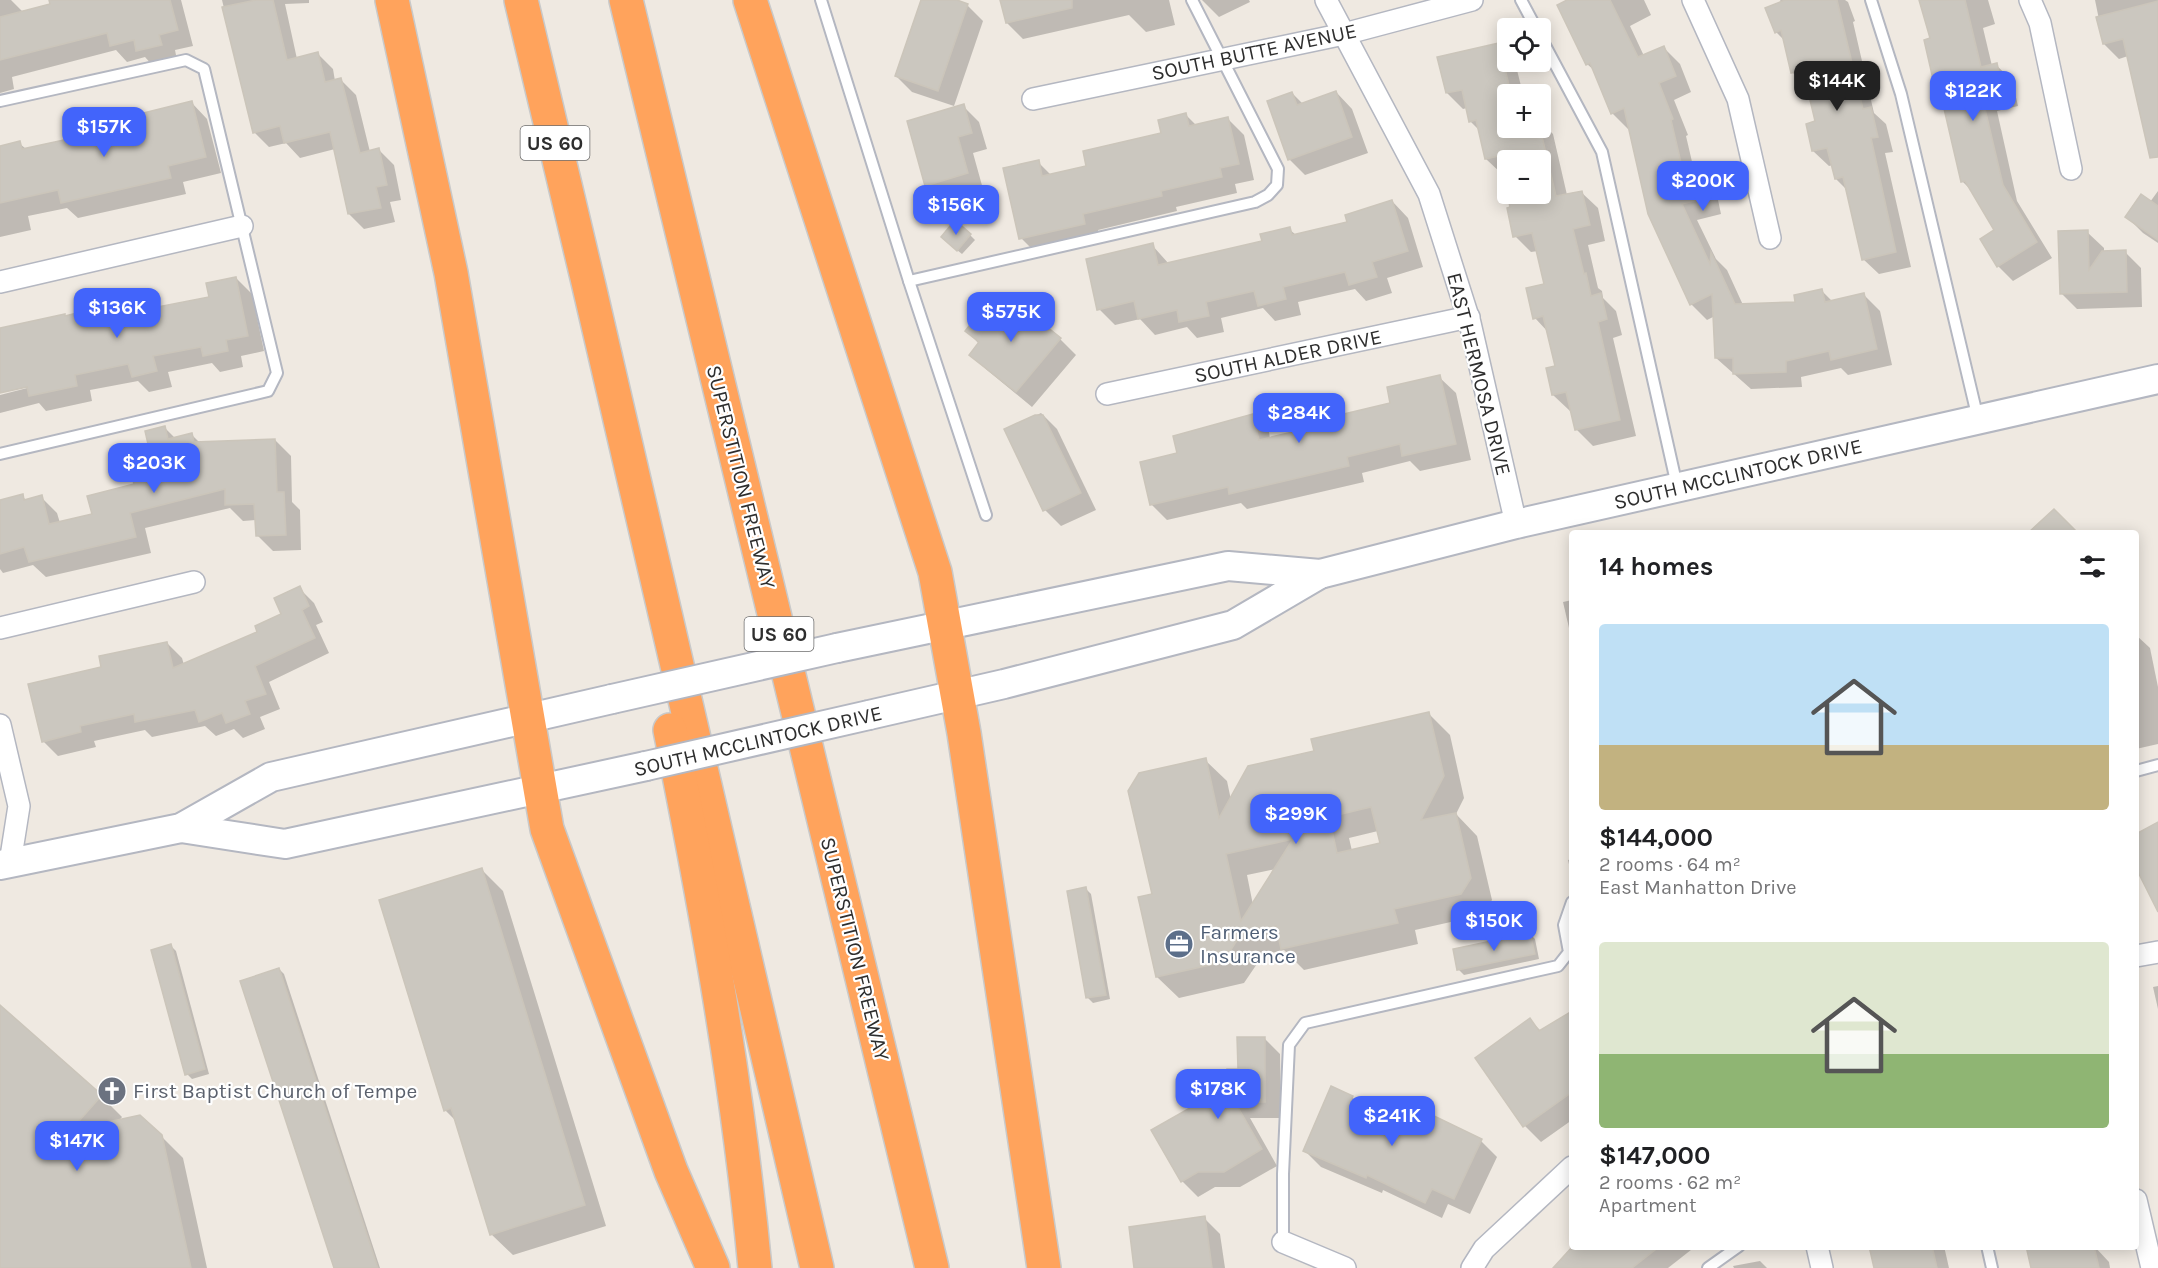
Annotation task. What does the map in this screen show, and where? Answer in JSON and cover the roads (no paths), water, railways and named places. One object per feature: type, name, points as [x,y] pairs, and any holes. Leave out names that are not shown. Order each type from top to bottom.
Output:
[{"type":"highway","points":[[392,0],[451,273],[547,829],[670,1171],[713,1268]]},
{"type":"highway","name":"US 60","points":[[521,0],[817,1268]]},
{"type":"highway","name":"SUPERSTITION FREEWAY","points":[[626,0],[932,1268]]},
{"type":"highway","points":[[750,0],[935,572],[957,696],[1044,1268]]},
{"type":"highway","points":[[589,286],[650,634],[689,824],[731,1064],[749,1199],[755,1268]]},
{"type":"main road","name":"SOUTH MCCLINTOCK DRIVE","points":[[3,856],[181,828],[285,844],[629,771],[957,696],[1233,625],[1320,574],[1516,524],[2158,379]]},
{"type":"main road","name":"SOUTH MCCLINTOCK DRIVE","points":[[181,828],[271,777],[858,643],[1228,566],[1320,574]]},
{"type":"street","name":"EAST HERMOSA DRIVE","points":[[1326,0],[1429,194],[1469,317],[1516,524]]},
{"type":"street","name":"SOUTH BUTTE AVENUE","points":[[1033,99],[1344,34],[1472,0]]},
{"type":"street","points":[[1694,0],[1738,99],[1770,238]]},
{"type":"street","points":[[2030,0],[2040,23],[2071,169]]},
{"type":"street","points":[[0,282],[242,226]]},
{"type":"street","name":"SOUTH ALDER DRIVE","points":[[1107,394],[1469,317]]},
{"type":"street","points":[[0,628],[194,582]]},
{"type":"street","points":[[0,725],[19,806],[3,856]]},
{"type":"street","points":[[2139,955],[2158,952]]},
{"type":"street","points":[[1472,1268],[1484,1249],[1569,1170]]},
{"type":"street","points":[[2139,1214],[2151,1268]]},
{"type":"street","points":[[1282,1242],[1345,1268]]},
{"type":"street","points":[[1818,1250],[1822,1268]]},
{"type":"lane","points":[[821,0],[909,281],[986,515]]},
{"type":"lane","points":[[909,281],[1255,202],[1268,195],[1277,185],[1278,169],[1192,0]]},
{"type":"lane","points":[[1521,0],[1531,18]]},
{"type":"lane","points":[[1870,0],[1901,94],[1978,419]]},
{"type":"lane","points":[[1551,57],[1602,152],[1677,488]]},
{"type":"lane","points":[[0,101],[186,60],[204,69],[277,373],[268,391],[0,454]]},
{"type":"lane","points":[[2139,770],[2158,765]]},
{"type":"lane","points":[[1282,1242],[1289,1045],[1305,1023],[1558,966],[1569,952],[1564,925],[1569,911]]},
{"type":"lane","points":[[1708,1268],[1733,1250]]},
{"type":"lane","points":[[1988,1250],[1992,1268]]},
{"type":"place","name":"Farmers Insurance","points":[[1179,944]]},
{"type":"place","name":"First Baptist Church of Tempe","points":[[112,1091]]}]
